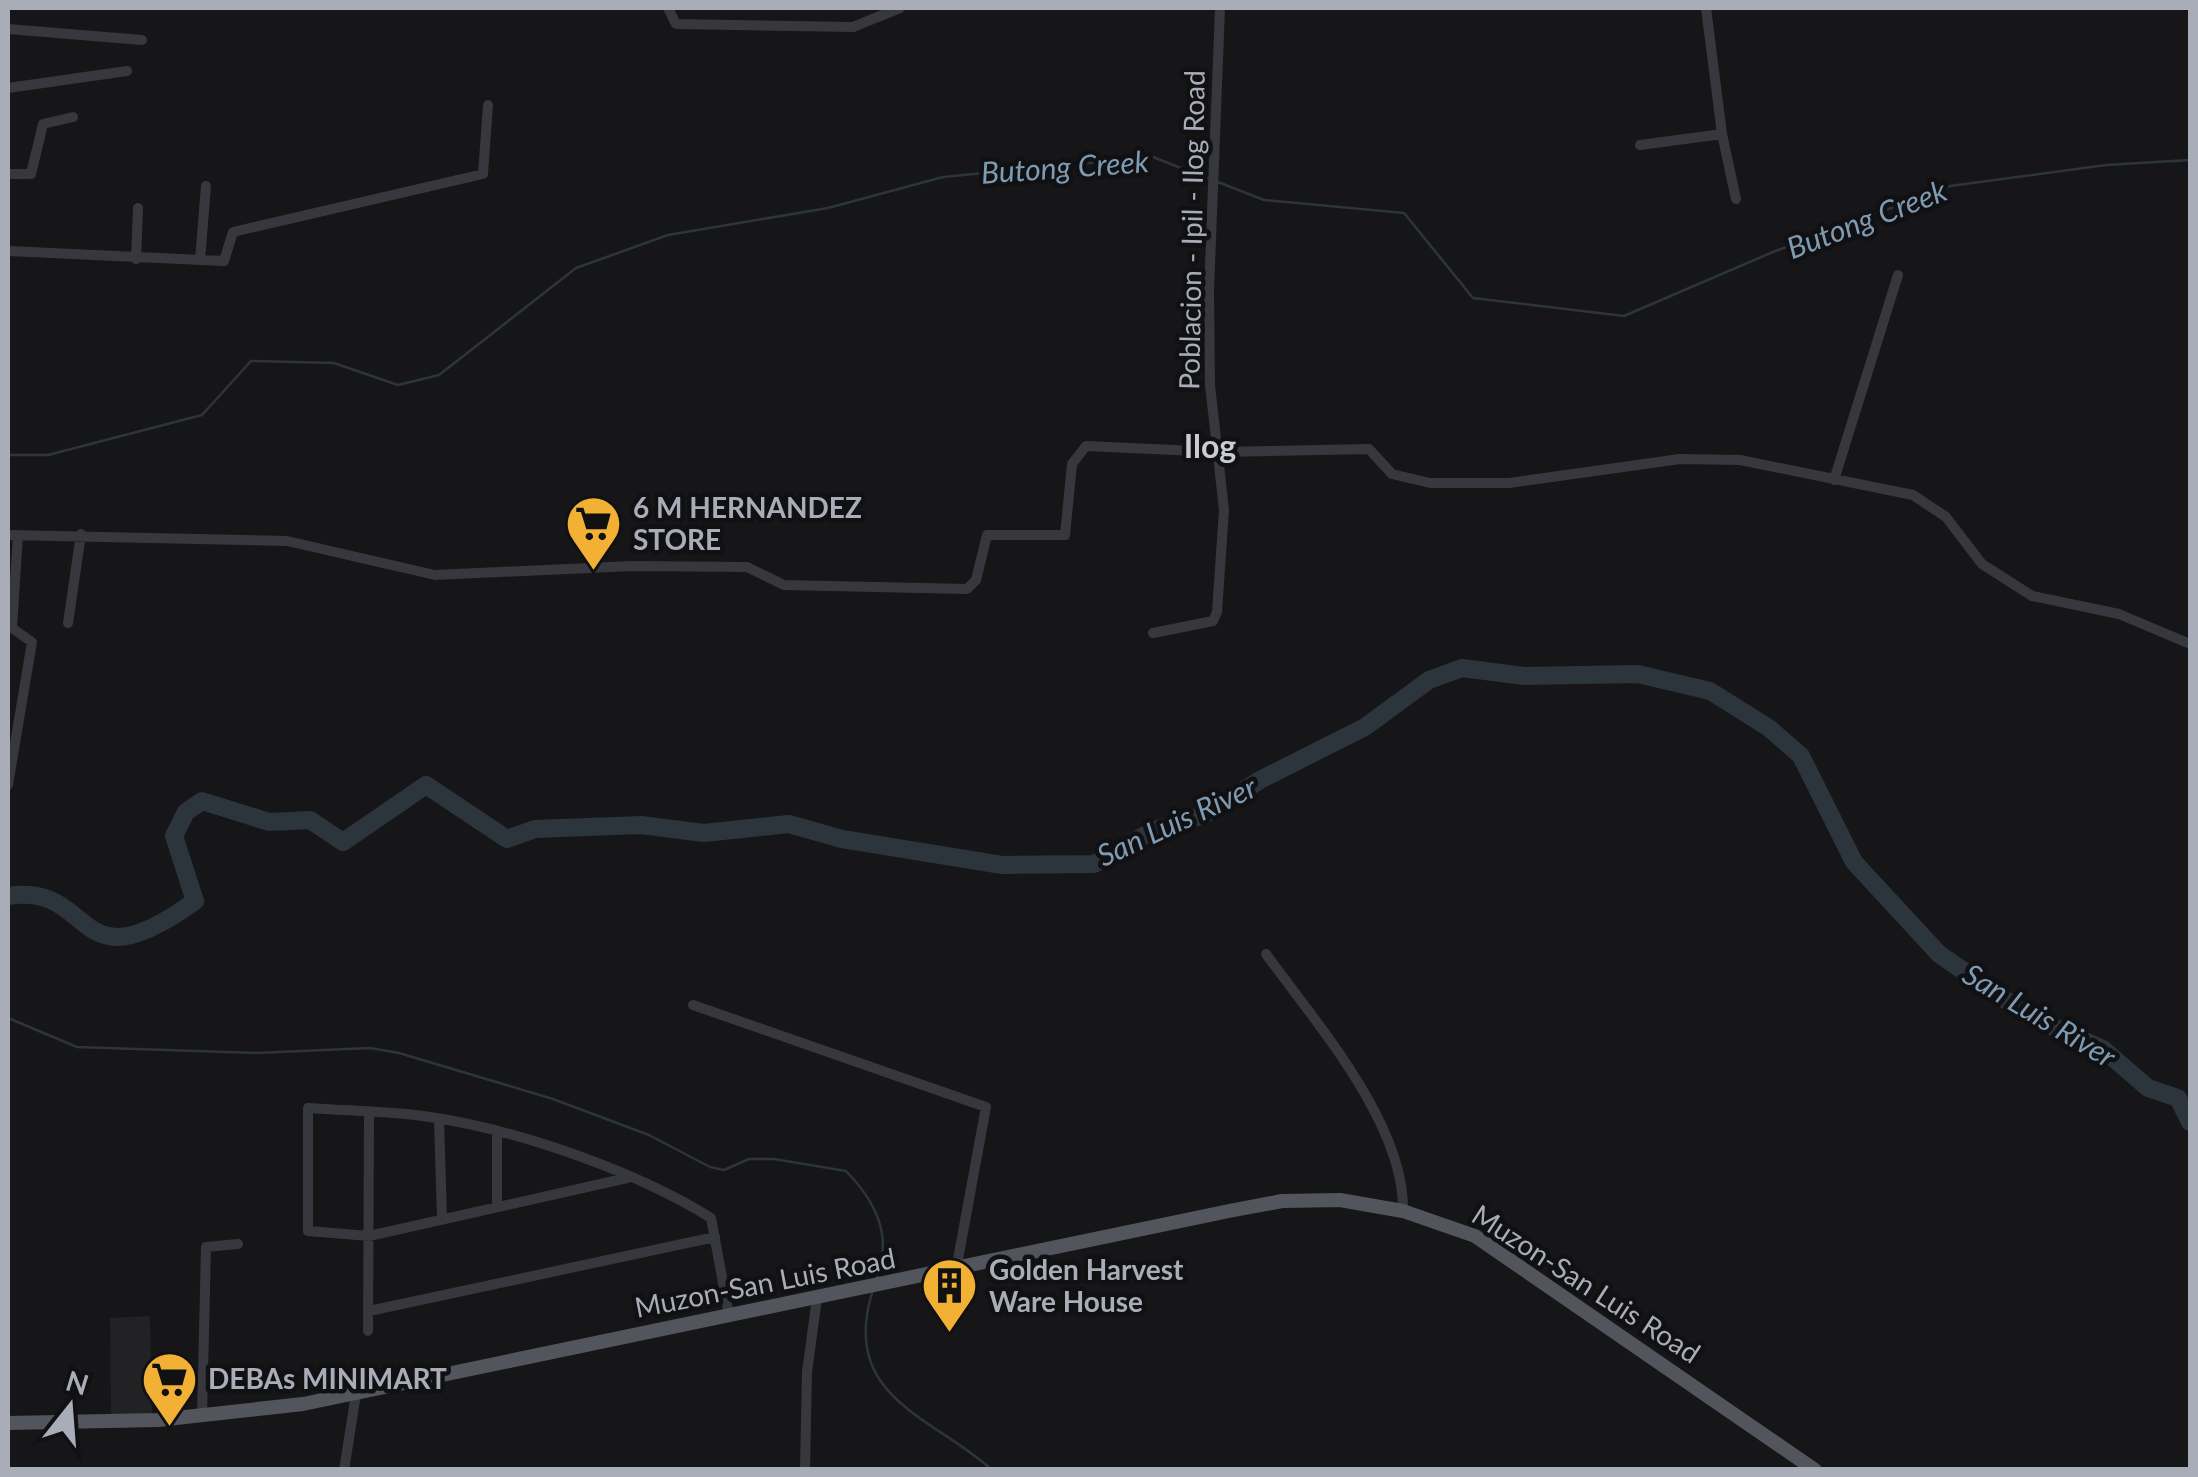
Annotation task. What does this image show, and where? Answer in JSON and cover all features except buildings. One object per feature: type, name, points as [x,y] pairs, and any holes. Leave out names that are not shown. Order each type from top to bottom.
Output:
[{"type":"main road","name":"Muzon-San Luis Road","points":[[8,1422],[202,1416],[356,1394],[1282,1201],[1340,1200],[1453,1226],[1498,1250],[1815,1470]]},
{"type":"street","points":[[668,8],[676,24],[853,27],[900,8]]},
{"type":"street","name":"Poblacion - Ipil - Ilog Road","points":[[1153,633],[1214,622],[1217,612],[1224,510],[1210,384],[1215,83],[1220,8]]},
{"type":"street","points":[[1706,8],[1722,134],[1736,198]]},
{"type":"street","points":[[8,29],[142,40]]},
{"type":"street","points":[[8,88],[126,70]]},
{"type":"street","points":[[8,252],[224,261],[233,232],[483,174],[488,105]]},
{"type":"street","points":[[8,174],[31,174],[43,124],[73,118]]},
{"type":"street","points":[[1640,145],[1722,134]]},
{"type":"street","points":[[200,260],[206,186]]},
{"type":"street","points":[[136,258],[138,208]]},
{"type":"street","points":[[1834,480],[1898,275]]},
{"type":"street","points":[[8,786],[32,642],[12,628],[12,535],[286,541],[434,575],[746,567],[784,585],[967,588],[976,580],[987,535],[1065,535],[1072,464],[1086,446],[1219,452],[1369,449],[1392,474],[1430,483],[1509,483],[1680,459],[1740,460],[1913,495],[1930,504],[1982,564],[2032,596],[2119,614],[2190,644]]},
{"type":"street","points":[[68,623],[82,534]]},
{"type":"street","points":[[1266,954],[1352,1074],[1398,1170],[1402,1212]]},
{"type":"street","points":[[693,1005],[986,1107],[956,1270]]},
{"type":"street","points":[[626,1178],[369,1236],[308,1231],[308,1108],[439,1119],[497,1133],[594,1164],[626,1178],[711,1218],[729,1316]]},
{"type":"street","points":[[368,1331],[370,1113]]},
{"type":"street","points":[[439,1119],[442,1219]]},
{"type":"street","points":[[497,1133],[497,1207]]},
{"type":"street","points":[[594,1164],[598,1184]]},
{"type":"street","points":[[368,1311],[715,1237]]},
{"type":"street","points":[[202,1416],[206,1246],[238,1244]]},
{"type":"street","points":[[806,1470],[807,1372],[817,1298]]},
{"type":"street","points":[[344,1470],[356,1394]]},
{"type":"shaded area","points":[[150,1316],[152,1416],[111,1418],[110,1318]]},
{"type":"waterway","name":"Butong Creek","points":[[8,455],[48,455],[202,415],[251,361],[334,363],[398,385],[439,375],[576,268],[668,235],[828,208],[943,177],[1153,157],[1211,180]]},
{"type":"waterway","name":"Butong Creek","points":[[1218,182],[1264,200],[1404,213],[1473,298],[1624,316],[1773,252],[1950,186],[2106,165],[2190,160]]},
{"type":"waterway","name":"San Luis River","points":[[8,896],[37,896],[58,904],[105,935],[126,936],[155,926],[195,901],[174,836],[186,812],[202,801],[269,822],[310,820],[343,842],[426,785],[507,839],[535,829],[641,825],[704,833],[789,824],[842,839],[1002,865],[1094,864],[1154,830],[1204,815],[1260,780],[1365,727],[1429,680],[1462,668],[1524,676],[1638,674],[1710,691],[1769,728],[1801,756],[1854,862],[1939,954],[2029,1016],[2103,1049],[2148,1088],[2178,1098],[2190,1122]]},
{"type":"waterway","points":[[8,1018],[77,1047],[256,1053],[370,1048],[399,1053],[553,1099],[649,1135],[710,1167],[724,1170],[749,1159],[774,1159],[846,1171],[866,1195],[879,1221],[883,1249],[876,1280]]},
{"type":"waterway","points":[[872,1293],[866,1329],[869,1358],[881,1381],[898,1401],[992,1470]]},
{"type":"place","name":"6 M HERNANDEZ STORE","points":[[594,573]]},
{"type":"place","name":"Golden Harvest Ware House","points":[[950,1335]]},
{"type":"place","name":"DEBAs MINIMART","points":[[169,1428]]},
{"type":"district","name":"Ilog","points":[[1210,447]]}]
